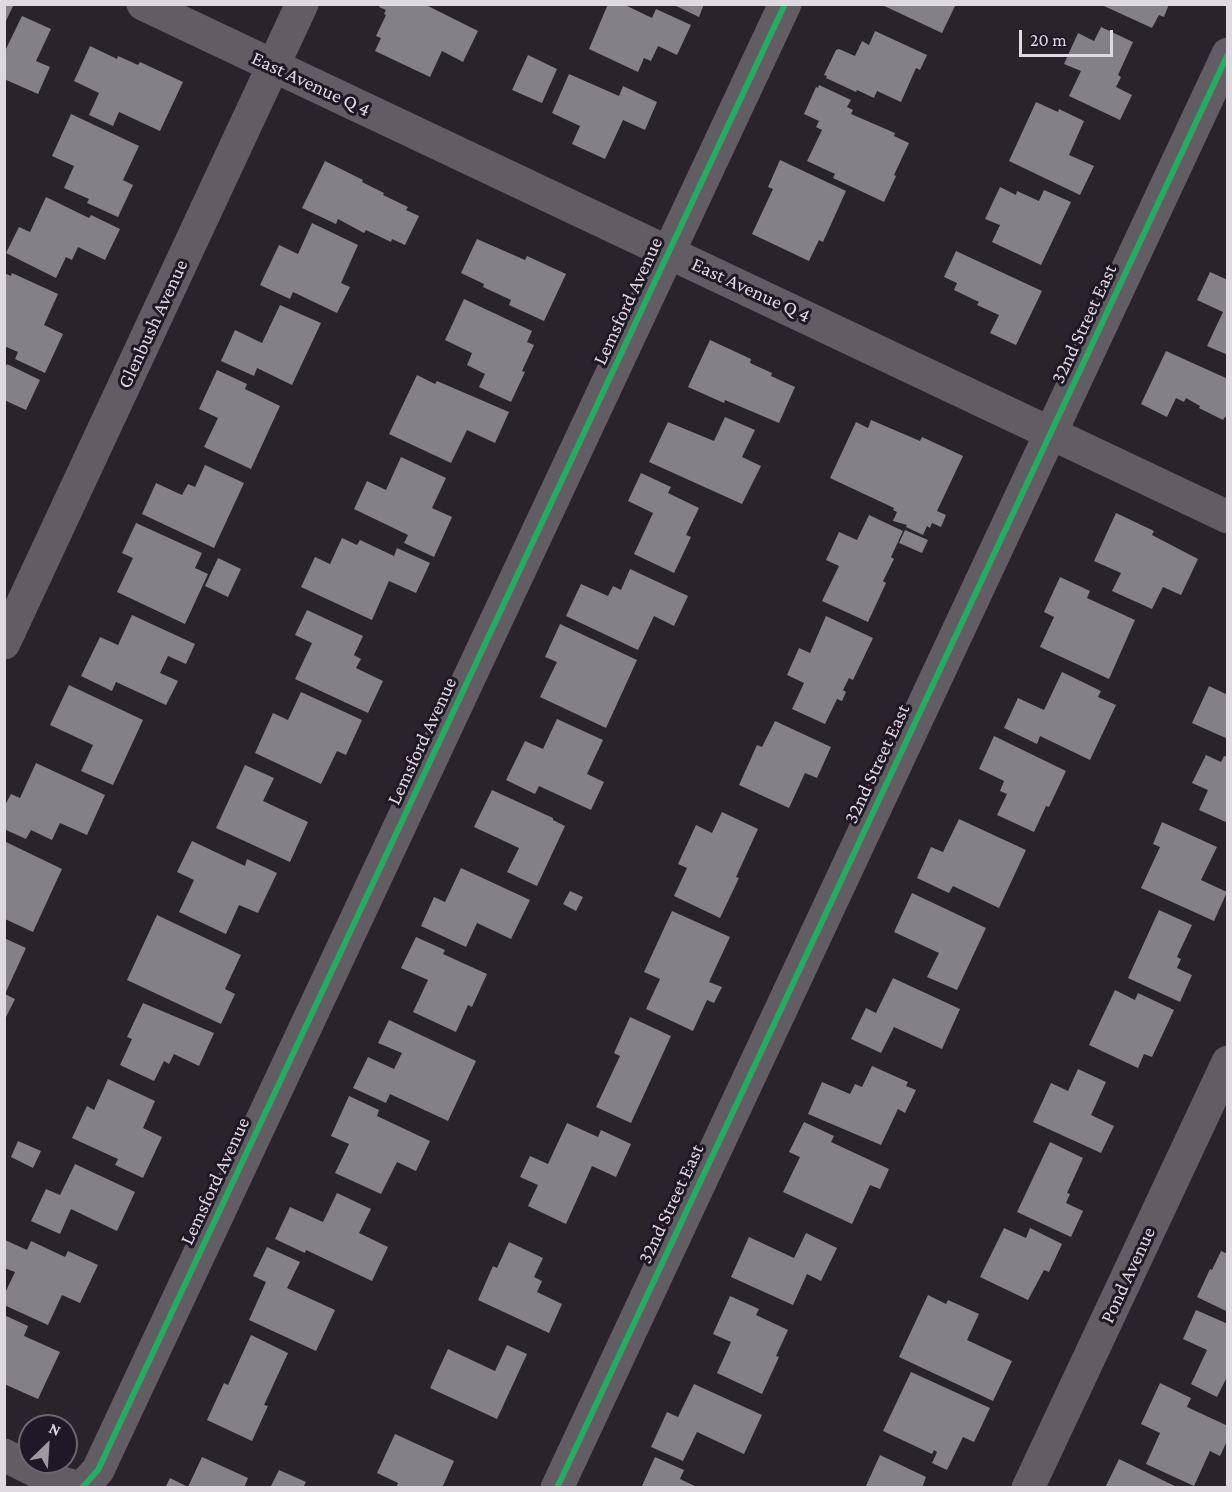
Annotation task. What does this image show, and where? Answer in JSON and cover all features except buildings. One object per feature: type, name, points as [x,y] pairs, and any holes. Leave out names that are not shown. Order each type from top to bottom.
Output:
[{"type":"street","name":"East Avenue Q 4","points":[[143,4],[1227,516]]},
{"type":"street","name":"Glenbush Avenue","points":[[4,643],[302,4]]},
{"type":"street","name":"Lemsford Avenue","points":[[81,1488],[98,1470],[785,4]]},
{"type":"street","name":"32nd Street East","points":[[557,1488],[1227,54]]},
{"type":"street","name":"Pond Avenue","points":[[1028,1488],[1227,1062]]},
{"type":"street","points":[[4,1455],[56,1480],[81,1488]]},
{"type":"cycle path","points":[[82,1488],[98,1470],[785,4]]},
{"type":"cycle path","points":[[557,1488],[1228,54]]}]
